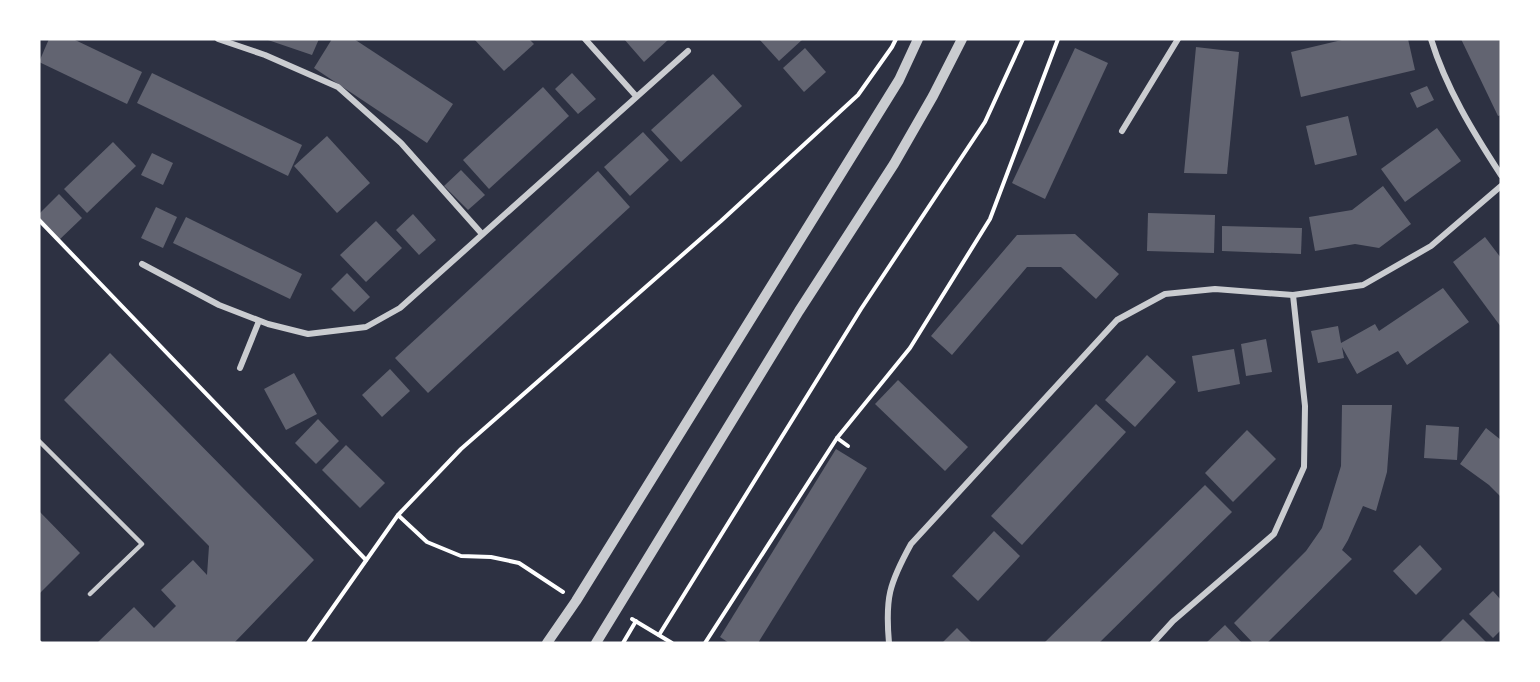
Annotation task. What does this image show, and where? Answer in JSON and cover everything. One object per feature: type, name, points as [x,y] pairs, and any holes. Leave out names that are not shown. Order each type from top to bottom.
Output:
[{"type":"street","points":[[218,39],[265,55],[338,87],[401,142],[482,234]]},
{"type":"street","points":[[585,39],[636,96]]},
{"type":"street","points":[[547,643],[576,601],[898,80],[918,39]]},
{"type":"street","points":[[596,643],[799,311],[894,164],[962,39]]},
{"type":"street","points":[[1122,131],[1178,39]]},
{"type":"street","points":[[1431,39],[1467,122],[1501,175]]},
{"type":"street","points":[[142,264],[219,305],[259,321],[308,334],[366,327],[400,308],[688,51]]},
{"type":"street","points":[[890,643],[886,611],[894,575],[911,544],[1117,320],[1164,294],[1215,289],[1293,294],[1363,285],[1431,246],[1501,186]]},
{"type":"street","points":[[1153,643],[1173,621],[1274,534],[1304,467],[1305,406],[1293,294]]},
{"type":"street","points":[[240,368],[259,321]]},
{"type":"lane","points":[[39,441],[142,544],[90,594]]},
{"type":"path","points":[[308,643],[398,514],[461,449],[721,221],[858,95],[896,39]]},
{"type":"path","points":[[659,635],[861,309],[985,122],[1023,39]]},
{"type":"path","points":[[705,643],[837,438],[910,348],[990,219],[1058,39]]},
{"type":"path","points":[[39,219],[366,560]]},
{"type":"path","points":[[837,438],[848,446]]},
{"type":"path","points":[[398,514],[427,542],[461,556],[492,556],[519,563],[576,601]]},
{"type":"path","points":[[617,610],[672,643]]},
{"type":"path","points":[[622,643],[636,621]]},
{"type":"building","points":[[49,39],[73,39],[142,72],[127,104],[39,62]]},
{"type":"building","points":[[265,39],[319,39],[312,55]]},
{"type":"building","points":[[332,39],[354,39],[453,104],[427,143],[314,68]]},
{"type":"building","points":[[474,39],[529,39],[534,44],[504,71]]},
{"type":"building","points":[[624,39],[669,39],[644,62]]},
{"type":"building","points":[[759,39],[803,39],[779,61]]},
{"type":"building","points":[[1346,39],[1408,39],[1415,70],[1301,97],[1291,52]]},
{"type":"building","points":[[1461,39],[1501,39],[1501,115],[1498,116]]},
{"type":"building","points":[[1196,47],[1239,52],[1227,174],[1184,173]]},
{"type":"building","points":[[805,48],[826,72],[804,92],[783,68]]},
{"type":"building","points":[[1075,48],[1108,63],[1045,199],[1012,183]]},
{"type":"building","points":[[152,73],[302,145],[288,176],[137,103]]},
{"type":"building","points":[[572,73],[596,99],[578,114],[555,89]]},
{"type":"building","points":[[713,74],[742,106],[681,162],[651,130]]},
{"type":"building","points":[[1427,86],[1434,100],[1417,108],[1410,93]]},
{"type":"building","points":[[543,87],[569,116],[489,189],[463,160]]},
{"type":"building","points":[[1348,116],[1357,155],[1315,165],[1306,126]]},
{"type":"building","points":[[1437,128],[1461,161],[1405,202],[1381,169]]},
{"type":"building","points":[[643,132],[669,160],[630,196],[604,167]]},
{"type":"building","points":[[327,136],[370,183],[337,213],[294,166]]},
{"type":"building","points":[[113,142],[136,166],[87,213],[64,189]]},
{"type":"building","points":[[152,153],[173,163],[163,185],[141,175]]},
{"type":"building","points":[[461,170],[485,195],[468,210],[444,186]]},
{"type":"building","points":[[598,171],[630,207],[428,393],[395,358]]},
{"type":"building","points":[[1383,186],[1411,224],[1379,248],[1355,244],[1315,251],[1309,217],[1352,210]]},
{"type":"building","points":[[59,194],[82,218],[58,241],[39,222],[39,214]]},
{"type":"building","points":[[156,207],[177,217],[163,248],[141,238]]},
{"type":"building","points":[[1148,213],[1215,215],[1214,253],[1147,251]]},
{"type":"building","points":[[413,214],[436,240],[419,255],[396,230]]},
{"type":"building","points":[[186,217],[302,274],[290,299],[173,243]]},
{"type":"building","points":[[376,221],[402,248],[366,282],[340,255]]},
{"type":"building","points":[[1222,226],[1302,228],[1301,254],[1222,251]]},
{"type":"building","points":[[1075,234],[1119,274],[1096,299],[1061,267],[1027,267],[952,355],[931,336],[1017,235]]},
{"type":"building","points":[[1485,237],[1501,258],[1501,327],[1453,262]]},
{"type":"building","points":[[347,273],[370,297],[354,312],[331,289]]},
{"type":"building","points":[[1443,288],[1469,322],[1407,365],[1398,351],[1357,374],[1342,347],[1344,358],[1318,363],[1311,331],[1338,326],[1341,343],[1375,324],[1379,331]]},
{"type":"building","points":[[1266,339],[1272,372],[1246,376],[1241,344]]},
{"type":"building","points":[[1234,349],[1240,384],[1198,392],[1192,356]]},
{"type":"building","points":[[110,353],[314,560],[234,643],[97,643],[134,607],[154,628],[176,606],[161,590],[193,560],[207,575],[209,546],[64,400]]},
{"type":"building","points":[[1147,355],[1176,382],[1135,427],[1105,400]]},
{"type":"building","points":[[390,369],[410,391],[382,417],[362,395]]},
{"type":"building","points":[[294,373],[317,414],[286,430],[264,389]]},
{"type":"building","points":[[898,380],[968,447],[945,471],[875,404]]},
{"type":"building","points":[[1096,404],[1126,432],[1022,545],[991,516]]},
{"type":"building","points":[[1342,405],[1392,405],[1387,472],[1376,511],[1363,506],[1342,550],[1352,559],[1267,643],[1253,643],[1234,623],[1306,551],[1322,528],[1341,466]]},
{"type":"building","points":[[318,419],[339,441],[316,464],[295,443]]},
{"type":"building","points":[[1426,425],[1459,427],[1457,460],[1424,458]]},
{"type":"building","points":[[1486,428],[1501,440],[1501,497],[1489,485],[1460,464]]},
{"type":"building","points":[[1247,430],[1276,459],[1233,502],[1205,473]]},
{"type":"building","points":[[346,445],[385,483],[360,508],[322,470]]},
{"type":"building","points":[[836,449],[867,468],[758,643],[729,643],[720,637]]},
{"type":"building","points":[[1205,485],[1232,512],[1099,643],[1044,643]]},
{"type":"building","points":[[39,511],[80,553],[39,594]]},
{"type":"building","points":[[994,531],[1020,556],[978,601],[952,576]]},
{"type":"building","points":[[1420,545],[1442,569],[1416,595],[1393,571]]},
{"type":"building","points":[[1493,591],[1501,600],[1501,630],[1493,638],[1469,614]]},
{"type":"building","points":[[1463,619],[1487,643],[1439,643]]},
{"type":"building","points":[[1225,625],[1242,643],[1206,643]]},
{"type":"building","points":[[957,628],[972,643],[942,643]]}]
